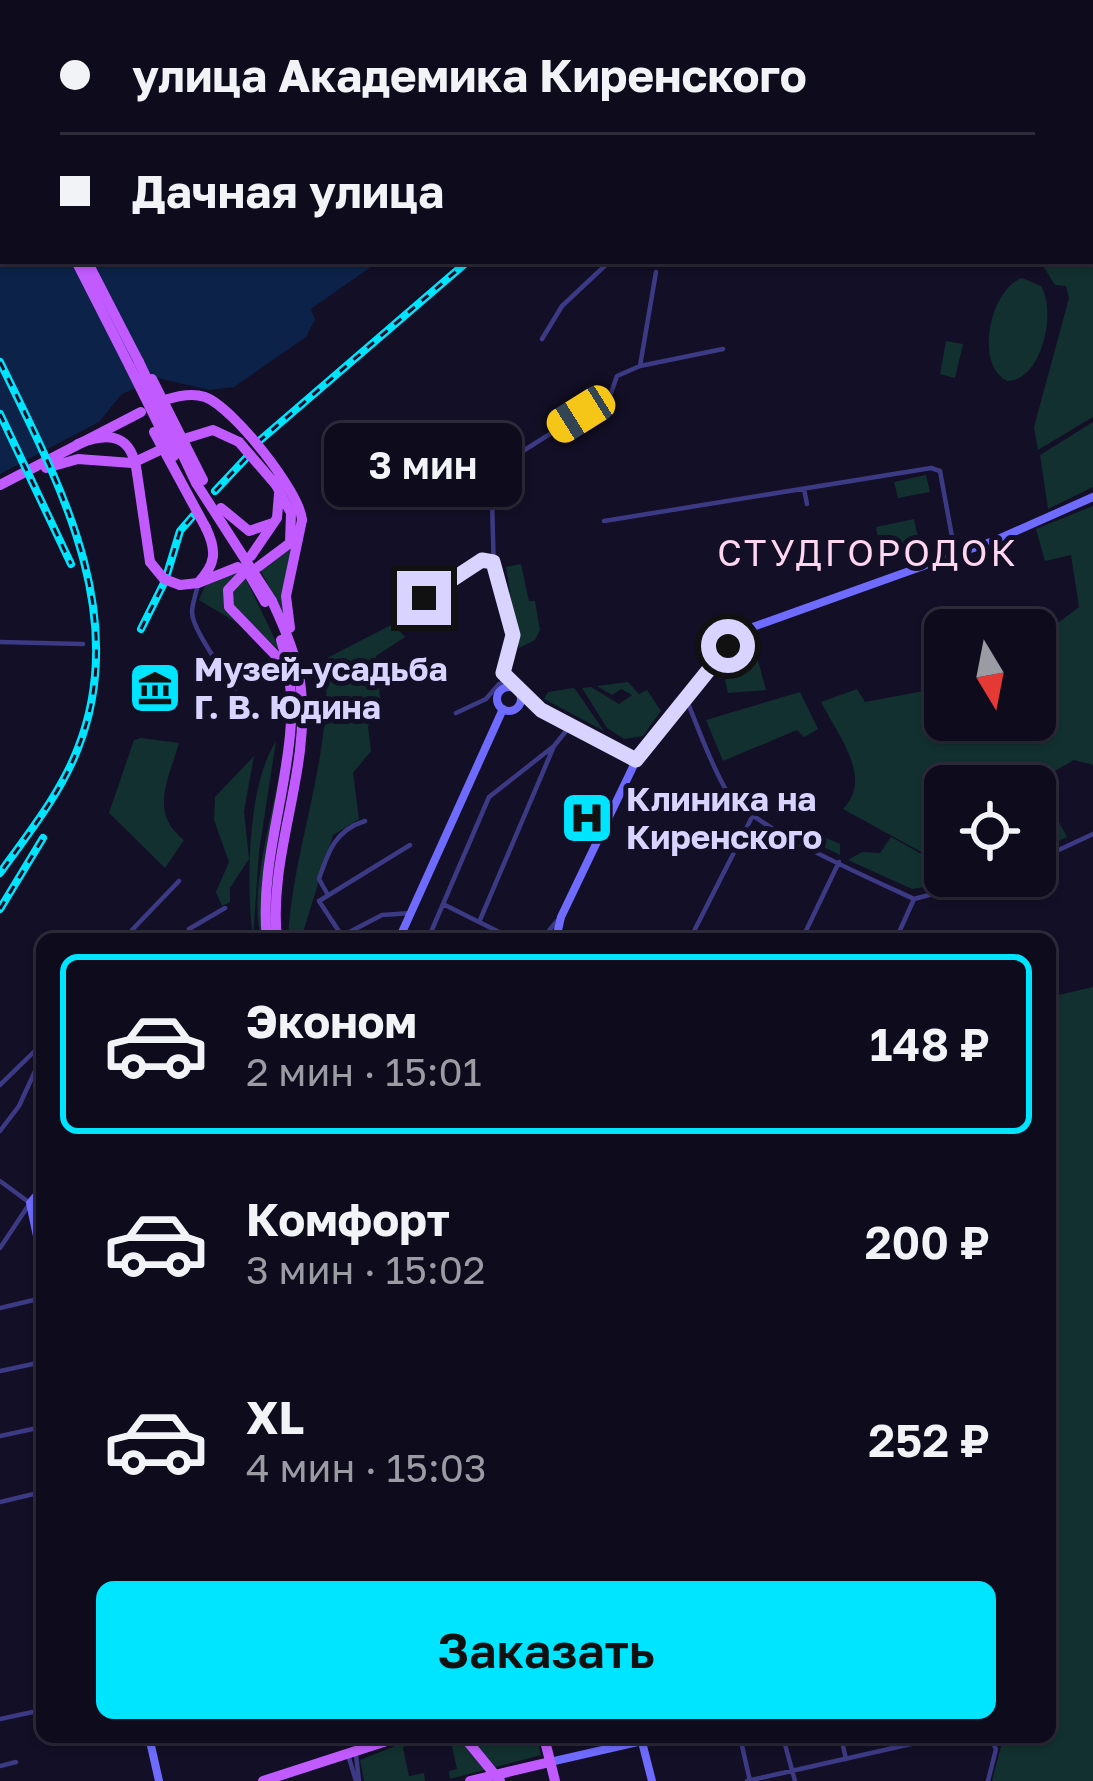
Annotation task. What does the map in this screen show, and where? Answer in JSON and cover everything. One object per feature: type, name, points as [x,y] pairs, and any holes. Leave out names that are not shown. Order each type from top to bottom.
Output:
[{"type":"main road","points":[[78,264],[221,508],[239,527],[257,531],[286,517]]},
{"type":"main road","points":[[88,264],[196,483],[269,601],[294,655]]},
{"type":"main road","points":[[135,364],[173,473],[206,528],[214,560],[198,583]]},
{"type":"main road","points":[[168,399],[193,394],[224,409],[290,488],[286,604],[302,723],[279,855],[275,933]]},
{"type":"main road","points":[[0,488],[141,412]]},
{"type":"main road","points":[[187,438],[212,430],[239,442],[276,485],[286,517],[287,548],[255,562],[286,517]]},
{"type":"main road","points":[[78,444],[106,436],[121,439],[132,451],[150,562],[164,578],[181,585],[241,571],[228,590],[229,607],[279,655],[292,694]]},
{"type":"main road","points":[[0,488],[69,460],[136,465],[158,451]]},
{"type":"main road","points":[[557,933],[636,760],[739,635],[1093,497]]},
{"type":"main road","points":[[269,601],[292,694],[291,740],[266,884],[274,933]]},
{"type":"main road","points":[[636,760],[709,669]]},
{"type":"main road","points":[[503,709],[500,691],[636,760]]},
{"type":"main road","points":[[402,933],[503,709],[518,697]]},
{"type":"main road","points":[[36,1197],[31,1203],[36,1220]]},
{"type":"main road","points":[[150,1743],[159,1781]]},
{"type":"main road","points":[[263,1781],[379,1743]]},
{"type":"main road","points":[[469,1743],[500,1781]]},
{"type":"main road","points":[[545,1743],[555,1781]]},
{"type":"main road","points":[[614,1747],[619,1743]]},
{"type":"main road","points":[[470,1781],[628,1743]]},
{"type":"main road","points":[[643,1743],[652,1781]]},
{"type":"main road","points":[[614,1747],[637,1753],[649,1770]]},
{"type":"street","points":[[542,339],[562,306],[607,264]]},
{"type":"street","points":[[640,367],[656,272]]},
{"type":"street","points":[[500,691],[513,635],[493,562],[492,499],[518,457],[610,396],[617,376],[723,349]]},
{"type":"street","points":[[604,520],[940,470],[956,553]]},
{"type":"street","points":[[804,489],[807,504]]},
{"type":"street","points":[[424,598],[482,560],[493,562]]},
{"type":"street","points":[[198,583],[192,608],[195,628],[238,688],[248,716]]},
{"type":"street","points":[[0,642],[83,644]]},
{"type":"street","points":[[503,673],[518,697]]},
{"type":"street","points":[[456,712],[493,694],[503,673]]},
{"type":"street","points":[[687,701],[727,792],[753,814],[914,899],[924,896]]},
{"type":"street","points":[[431,933],[489,797],[554,746],[570,726]]},
{"type":"street","points":[[480,920],[554,746]]},
{"type":"street","points":[[693,933],[753,814]]},
{"type":"street","points":[[328,895],[319,879],[330,848],[337,836],[365,821]]},
{"type":"street","points":[[1056,851],[1093,834]]},
{"type":"street","points":[[337,933],[319,901],[410,845]]},
{"type":"street","points":[[805,933],[838,862]]},
{"type":"street","points":[[132,930],[179,881]]},
{"type":"street","points":[[899,933],[914,899]]},
{"type":"street","points":[[443,904],[503,933]]},
{"type":"street","points":[[188,933],[226,908]]},
{"type":"street","points":[[349,933],[382,915],[411,914]]},
{"type":"street","points":[[547,933],[561,917]]},
{"type":"street","points":[[0,1085],[36,1050]]},
{"type":"street","points":[[0,1131],[20,1106],[36,1069]]},
{"type":"street","points":[[0,1181],[31,1203],[0,1248]]},
{"type":"street","points":[[0,1308],[36,1299]]},
{"type":"street","points":[[0,1372],[36,1363]]},
{"type":"street","points":[[0,1436],[36,1428]]},
{"type":"street","points":[[0,1502],[36,1493]]},
{"type":"street","points":[[0,1719],[36,1711]]},
{"type":"street","points":[[352,1743],[357,1752],[358,1781]]},
{"type":"street","points":[[741,1743],[749,1781],[907,1743]]},
{"type":"street","points":[[784,1743],[795,1781]]},
{"type":"street","points":[[842,1743],[846,1759]]},
{"type":"street","points":[[988,1781],[997,1749],[994,1743]]},
{"type":"street","points":[[357,1752],[358,1781]]},
{"type":"street","points":[[0,1766],[16,1762]]},
{"type":"green space","points":[[1042,264],[1093,264],[1093,417],[1038,450],[1034,427],[1069,298],[1066,286],[1055,285]]},
{"type":"green space","points":[[1022,278],[1041,286],[1047,327],[1029,370],[1007,381],[991,360],[990,328],[1002,296]]},
{"type":"green space","points":[[946,341],[963,344],[955,378],[940,374]]},
{"type":"green space","points":[[1093,422],[1093,487],[1048,509],[1040,455]]},
{"type":"green space","points":[[926,475],[930,492],[898,498],[894,482]]},
{"type":"green space","points":[[1093,506],[1093,765],[1074,760],[1056,770],[1056,765],[924,765],[924,853],[843,809],[852,797],[854,770],[821,702],[857,689],[865,702],[924,691],[924,741],[1056,741],[1056,624],[1079,607],[1071,555],[1045,561],[1036,529]]},
{"type":"green space","points":[[914,519],[919,542],[880,550],[876,527]]},
{"type":"green space","points":[[292,548],[283,615],[261,571]]},
{"type":"green space","points":[[521,564],[540,630],[535,640],[519,648],[506,567]]},
{"type":"green space","points":[[241,569],[224,587],[225,607],[273,652],[278,660],[287,683],[290,734],[265,864],[262,933],[257,908],[284,746],[283,674],[261,641],[199,600],[205,586]]},
{"type":"green space","points":[[245,577],[281,652],[234,608],[232,589]]},
{"type":"green space","points":[[393,624],[405,637],[376,656],[381,708],[368,726],[371,751],[353,773],[359,819],[333,835],[303,933],[289,933],[324,729],[325,659]]},
{"type":"green space","points":[[757,657],[766,690],[728,693],[725,680],[746,659]]},
{"type":"green space","points":[[628,682],[639,694],[647,690],[661,711],[643,736],[624,739],[607,728],[582,688],[591,687],[619,704],[632,695],[621,689],[612,695],[597,686]]},
{"type":"green space","points":[[573,688],[604,731],[544,699],[548,692]]},
{"type":"green space","points":[[800,692],[818,729],[804,737],[797,730],[723,761],[706,720]]},
{"type":"green space","points":[[134,740],[179,743],[164,807],[173,830],[184,840],[165,868],[109,813]]},
{"type":"green space","points":[[276,741],[253,933],[254,809],[266,760]]},
{"type":"green space","points":[[254,756],[244,811],[249,859],[230,888],[230,902],[222,906],[216,892],[229,862],[214,820],[215,797]]},
{"type":"green space","points":[[1056,816],[1067,837],[1056,842]]},
{"type":"green space","points":[[796,825],[840,844],[840,855],[791,831]]},
{"type":"green space","points":[[891,837],[924,855],[924,887],[912,889],[848,860],[862,852],[880,853]]},
{"type":"green space","points":[[1093,987],[1093,1781],[992,1781],[1002,1743],[1056,1743],[1056,996]]},
{"type":"green space","points":[[407,1743],[403,1748],[409,1776],[424,1773],[425,1781],[364,1781],[360,1760]]},
{"type":"green space","points":[[451,1743],[538,1743],[541,1755],[450,1779],[449,1771],[457,1769]]},
{"type":"water","points":[[0,264],[375,264],[311,309],[315,320],[306,337],[234,387],[209,390],[158,378],[122,394],[99,422],[0,474]]},
{"type":"railway","points":[[258,442],[465,264]]},
{"type":"railway","points":[[0,362],[44,454],[81,549],[96,648],[92,698],[71,765],[0,873]]},
{"type":"railway","points":[[0,414],[71,564]]},
{"type":"railway","points":[[215,491],[248,456]]},
{"type":"railway","points":[[167,574],[180,531],[193,516]]},
{"type":"railway","points":[[141,629],[164,583]]},
{"type":"railway","points":[[0,909],[43,838]]},
{"type":"place","name":"Музей-усадьба Г. В. Юдина","points":[[155,688]]},
{"type":"place","name":"Клиника на Киренского","points":[[587,818]]},
{"type":"district","name":"СТУДГОРОДОК","points":[[868,553]]},
{"type":"route","points":[[424,598],[488,558],[512,624],[503,673],[521,696],[541,710],[636,760],[728,646]]}]
